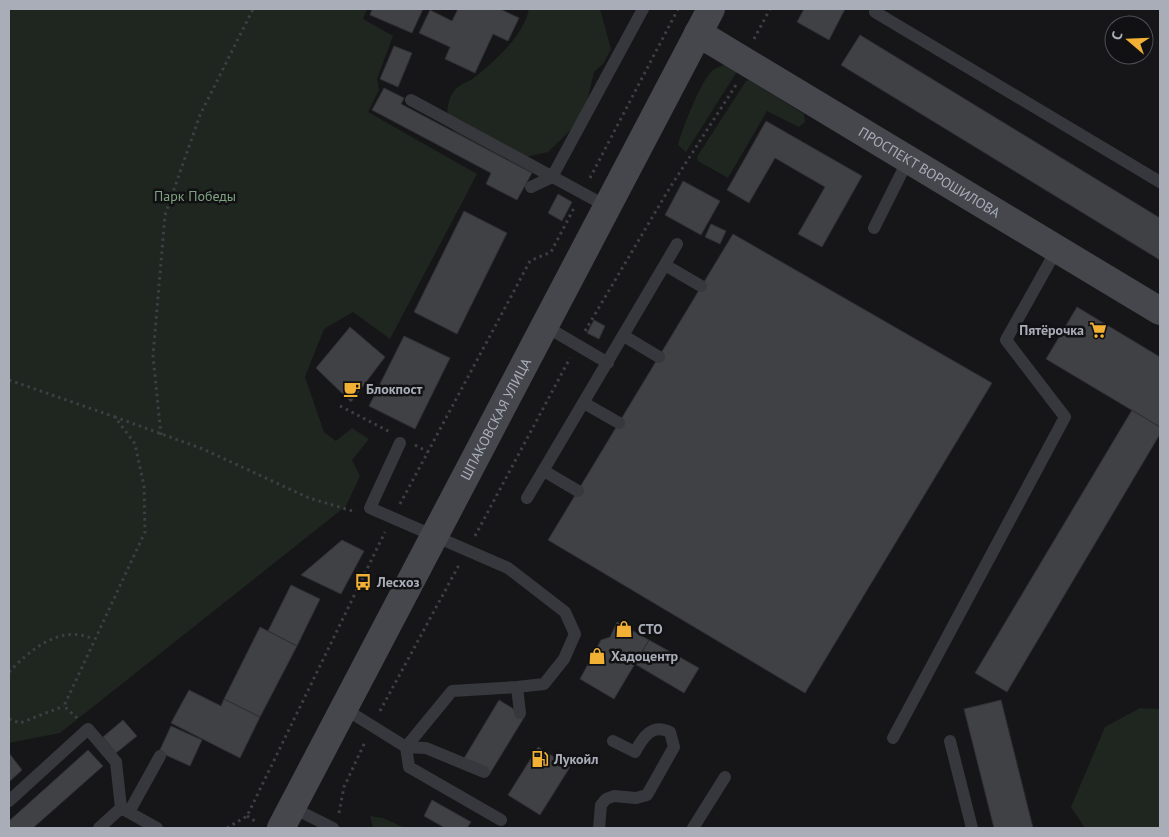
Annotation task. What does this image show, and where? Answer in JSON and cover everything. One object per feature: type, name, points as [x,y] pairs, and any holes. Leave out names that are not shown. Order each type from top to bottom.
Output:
[{"type":"main road","name":"ШПАКОВСКАЯ УЛИЦА","points":[[287,818],[711,9]]},
{"type":"main road","name":"ПРОСПЕКТ ВОРОШИЛОВА","points":[[698,33],[1160,311]]},
{"type":"lane","points":[[531,187],[552,177],[643,9]]},
{"type":"lane","points":[[877,9],[875,12],[1160,182]]},
{"type":"lane","points":[[411,100],[608,207]]},
{"type":"lane","points":[[874,228],[908,160]]},
{"type":"lane","points":[[527,498],[677,244]]},
{"type":"lane","points":[[893,738],[1065,417],[1006,340],[1057,250]]},
{"type":"lane","points":[[665,265],[701,286]]},
{"type":"lane","points":[[544,326],[608,363]]},
{"type":"lane","points":[[624,336],[659,356]]},
{"type":"lane","points":[[584,402],[618,423]]},
{"type":"lane","points":[[401,440],[370,508],[467,552],[508,568],[565,612],[575,634],[564,659],[544,684],[452,691],[406,746],[409,767],[501,820]]},
{"type":"lane","points":[[544,471],[578,491]]},
{"type":"lane","points":[[517,687],[520,713]]},
{"type":"lane","points":[[345,709],[406,746],[426,748],[484,772]]},
{"type":"lane","points":[[599,828],[602,805],[606,799],[614,796],[636,798],[647,795],[674,747],[670,732],[662,728],[652,730],[643,738],[635,752],[613,741]]},
{"type":"lane","points":[[9,801],[88,729],[116,762],[125,810]]},
{"type":"lane","points":[[950,741],[972,828]]},
{"type":"lane","points":[[99,828],[125,810],[160,756]]},
{"type":"lane","points":[[693,828],[725,777]]},
{"type":"lane","points":[[125,810],[158,828]]},
{"type":"lane","points":[[287,818],[335,824]]},
{"type":"path","points":[[161,435],[153,356],[165,215],[200,115],[253,9]]},
{"type":"path","points":[[227,828],[247,816],[392,518],[530,261],[551,252],[678,9]]},
{"type":"path","points":[[335,824],[344,787],[372,726],[577,345],[669,188],[743,74],[743,60],[770,9]]},
{"type":"path","points":[[9,380],[203,449],[309,498],[330,503],[363,515]]},
{"type":"path","points":[[340,406],[401,440],[428,452]]},
{"type":"path","points":[[9,719],[20,722],[64,706],[145,532],[144,486],[135,444],[115,417]]},
{"type":"path","points":[[9,672],[31,651],[50,639],[80,633],[94,639]]},
{"type":"path","points":[[64,706],[88,729]]},
{"type":"green space","name":"Парк Победы","points":[[9,9],[367,9],[363,19],[393,36],[377,79],[379,90],[368,112],[477,174],[390,339],[353,312],[324,329],[305,377],[324,432],[336,441],[352,428],[369,439],[352,460],[360,476],[346,506],[60,733],[9,743]]},
{"type":"green space","points":[[529,9],[600,9],[611,49],[603,64],[594,72],[587,101],[578,123],[548,152],[521,158],[498,156],[470,144],[448,126],[449,100],[458,87],[475,77],[508,47],[526,19]]},
{"type":"green space","points":[[723,65],[738,70],[686,152],[678,145],[692,106],[708,76],[713,70]]},
{"type":"green space","points":[[749,80],[804,114],[805,122],[799,127],[767,111],[728,178],[698,161],[697,157],[746,81]]},
{"type":"green space","points":[[1140,708],[1160,709],[1160,828],[1085,828],[1071,807],[1105,727]]},
{"type":"green space","points":[[370,816],[383,818],[405,828],[373,828]]},
{"type":"building","points":[[372,9],[423,9],[412,33],[370,15]]},
{"type":"building","points":[[458,9],[500,9],[519,18],[508,41],[493,34],[475,73],[445,59],[450,47],[419,33],[430,10],[452,21]]},
{"type":"building","points":[[804,9],[845,9],[829,40],[797,22]]},
{"type":"building","points":[[860,35],[1160,218],[1160,260],[841,65]]},
{"type":"building","points":[[394,46],[412,53],[398,87],[380,79]]},
{"type":"building","points":[[384,88],[404,98],[401,104],[532,173],[517,200],[486,184],[491,173],[372,110]]},
{"type":"building","points":[[766,121],[862,176],[822,247],[798,234],[825,187],[775,158],[749,203],[727,190]]},
{"type":"building","points":[[683,181],[720,201],[701,235],[665,215]]},
{"type":"building","points":[[558,194],[572,202],[562,221],[548,213]]},
{"type":"building","points":[[464,211],[507,233],[457,334],[414,312]]},
{"type":"building","points":[[711,224],[726,231],[720,244],[705,237]]},
{"type":"building","points":[[733,234],[992,383],[805,693],[548,540]]},
{"type":"building","points":[[1077,307],[1160,357],[1160,427],[1046,359]]},
{"type":"building","points":[[594,320],[605,326],[599,339],[587,333]]},
{"type":"building","points":[[350,327],[385,357],[351,402],[316,368]]},
{"type":"building","points":[[404,336],[450,358],[415,429],[369,406]]},
{"type":"building","points":[[1132,410],[1160,427],[1160,434],[1007,692],[975,673]]},
{"type":"building","points":[[342,540],[364,551],[341,594],[301,575]]},
{"type":"building","points":[[291,585],[320,599],[297,646],[268,631]]},
{"type":"building","points":[[617,622],[649,640],[614,699],[580,679],[601,640],[610,637]]},
{"type":"building","points":[[260,627],[297,646],[260,717],[224,699]]},
{"type":"building","points":[[649,640],[699,668],[684,693],[635,664]]},
{"type":"building","points":[[189,690],[221,706],[224,699],[260,717],[240,758],[171,723]]},
{"type":"building","points":[[499,700],[525,716],[489,775],[463,760]]},
{"type":"building","points":[[1001,700],[1033,828],[994,828],[964,709]]},
{"type":"building","points":[[123,720],[137,736],[116,753],[103,737]]},
{"type":"building","points":[[171,726],[202,740],[190,766],[159,752]]},
{"type":"building","points":[[538,747],[570,767],[540,815],[508,795]]},
{"type":"building","points":[[88,750],[103,766],[33,828],[9,828],[9,821]]},
{"type":"building","points":[[9,753],[22,770],[9,782]]},
{"type":"building","points":[[432,800],[471,822],[467,828],[445,828],[424,816]]},
{"type":"place","name":"Пятёрочка","points":[[1098,330]]},
{"type":"place","name":"Блокпост","points":[[352,389]]},
{"type":"place","name":"Лесхоз","points":[[363,582]]},
{"type":"place","name":"СТО","points":[[624,629]]},
{"type":"place","name":"Хадоцентр","points":[[597,656]]},
{"type":"place","name":"Лукойл","points":[[540,759]]}]
